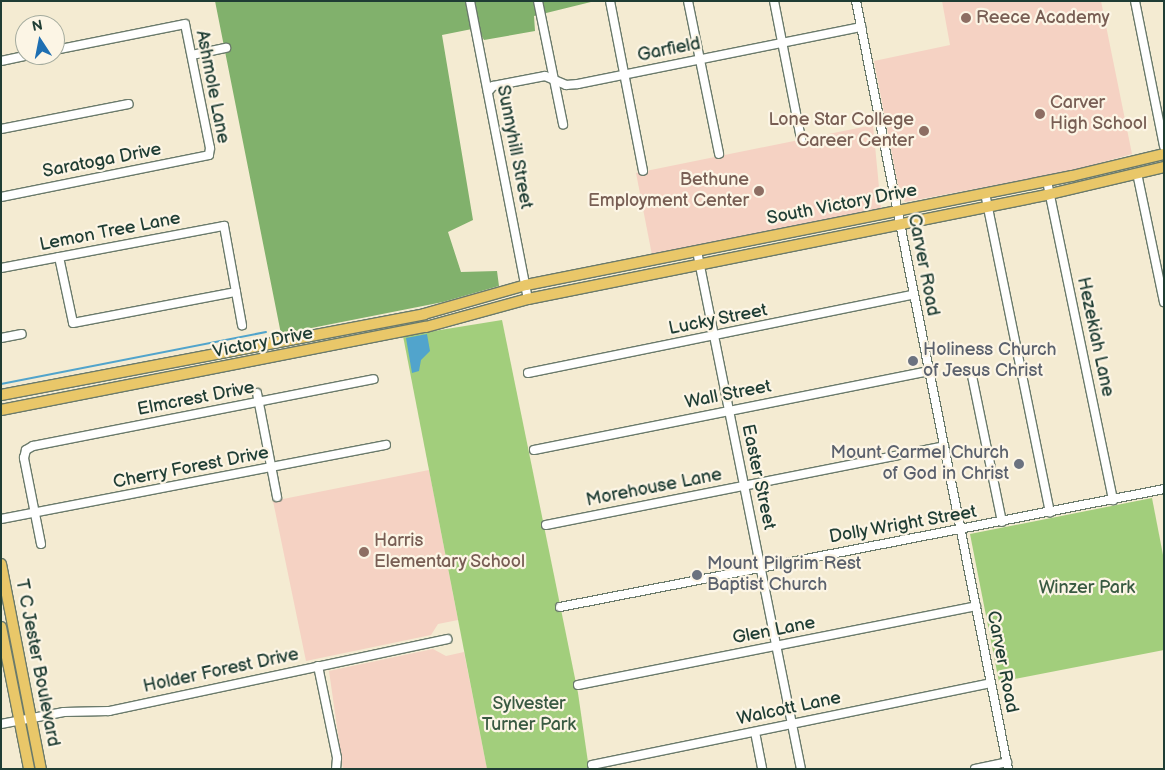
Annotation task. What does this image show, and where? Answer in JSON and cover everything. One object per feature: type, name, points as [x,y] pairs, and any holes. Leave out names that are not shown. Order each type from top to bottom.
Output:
[{"type":"main road","name":"South Victory Drive","points":[[526,285],[1047,181],[1164,154]]},
{"type":"main road","points":[[1149,170],[1164,160]]},
{"type":"main road","name":"South Victory Drive","points":[[528,299],[899,226],[1051,194],[1164,167]]},
{"type":"main road","points":[[794,232],[797,246]]},
{"type":"main road","name":"Victory Drive","points":[[1,395],[390,321],[526,285]]},
{"type":"main road","name":"Victory Drive","points":[[1,410],[392,334],[528,299]]},
{"type":"main road","points":[[390,321],[392,334]]},
{"type":"main road","points":[[249,348],[251,362]]},
{"type":"main road","points":[[108,375],[111,389]]},
{"type":"main road","name":"T C Jester Boulevard","points":[[1,564],[42,769]]},
{"type":"main road","points":[[2,628],[14,628]]},
{"type":"main road","name":"T C Jester Boulevard","points":[[2,628],[30,769]]},
{"type":"street","name":"Sunnyhill Street","points":[[470,1],[528,299]]},
{"type":"street","points":[[538,1],[563,124]]},
{"type":"street","points":[[610,1],[643,171]]},
{"type":"street","points":[[688,1],[719,154]]},
{"type":"street","points":[[774,1],[801,139]]},
{"type":"street","name":"Carver Road","points":[[856,1],[898,210],[899,226],[1008,765]]},
{"type":"street","points":[[1135,1],[1164,146]]},
{"type":"street","name":"Ashmole Lane","points":[[65,48],[185,24],[209,155]]},
{"type":"street","name":"Garfield","points":[[488,92],[493,86],[545,76],[566,85],[783,44],[861,27]]},
{"type":"street","points":[[192,55],[226,48]]},
{"type":"street","points":[[1,61],[15,58]]},
{"type":"street","points":[[1,129],[129,104]]},
{"type":"street","name":"Saratoga Drive","points":[[1,197],[209,155]]},
{"type":"street","points":[[1137,173],[1164,302]]},
{"type":"street","name":"Hezekiah Lane","points":[[1047,181],[1113,500]]},
{"type":"street","points":[[985,193],[1050,512]]},
{"type":"street","name":"Lemon Tree Lane","points":[[1,268],[224,226],[236,292]]},
{"type":"street","name":"Easter Street","points":[[697,251],[801,769]]},
{"type":"street","points":[[59,257],[73,324],[236,292],[242,325]]},
{"type":"street","name":"Lucky Street","points":[[528,373],[913,295]]},
{"type":"street","points":[[1,338],[22,334]]},
{"type":"street","name":"Wall Street","points":[[534,450],[928,371]]},
{"type":"street","points":[[971,371],[1002,522]]},
{"type":"street","name":"Elmcrest Drive","points":[[34,513],[24,458],[26,450],[42,444],[373,379]]},
{"type":"street","points":[[257,393],[273,468],[277,497]]},
{"type":"street","name":"Cherry Forest Drive","points":[[1,519],[386,445]]},
{"type":"street","name":"Morehouse Lane","points":[[546,525],[944,446]]},
{"type":"street","name":"Dolly Wright Street","points":[[560,607],[1164,489]]},
{"type":"street","points":[[34,513],[41,544]]},
{"type":"street","name":"Glen Lane","points":[[578,685],[976,606]]},
{"type":"street","name":"Holder Forest Drive","points":[[1,724],[64,712],[109,711],[447,639]]},
{"type":"street","points":[[318,666],[337,758],[336,769]]},
{"type":"street","name":"Walcott Lane","points":[[592,765],[992,683]]},
{"type":"street","points":[[755,732],[762,769]]},
{"type":"street","points":[[622,759],[624,769]]},
{"type":"street","points":[[975,769],[1008,765]]},
{"type":"shaded area","name":"Carver High School","points":[[942,1],[1101,1],[1132,154],[1075,170],[905,202],[899,190],[874,61],[950,45]]},
{"type":"shaded area","name":"Bethune Employment Center","points":[[873,125],[881,208],[652,255],[636,173]]},
{"type":"shaded area","name":"Harris Elementary School","points":[[429,470],[458,620],[438,624],[431,635],[306,661],[273,501]]},
{"type":"shaded area","points":[[433,649],[446,656],[464,652],[487,769],[343,769],[329,671]]},
{"type":"green space","points":[[215,1],[595,1],[534,16],[535,31],[484,40],[477,28],[442,35],[473,220],[448,232],[461,272],[497,271],[499,286],[443,302],[281,334]]},
{"type":"green space","name":"Sylvester Turner Park","points":[[502,320],[578,693],[589,769],[487,769],[403,336]]},
{"type":"green space","name":"Winzer Park","points":[[1152,498],[1164,560],[1164,650],[999,682],[970,534]]},
{"type":"water","points":[[427,334],[430,351],[421,360],[419,371],[412,373],[406,338]]},
{"type":"waterway","points":[[1,384],[266,332]]},
{"type":"place","name":"Reece Academy","points":[[966,18]]},
{"type":"place","name":"Carver High School","points":[[1040,114]]},
{"type":"place","name":"Lone Star College Career Center","points":[[924,131]]},
{"type":"place","name":"Bethune Employment Center","points":[[759,191]]},
{"type":"place","name":"Holiness Church of Jesus Christ","points":[[913,361]]},
{"type":"place","name":"Mount Carmel Church of God in Christ","points":[[1019,464]]},
{"type":"place","name":"Harris Elementary School","points":[[364,552]]},
{"type":"place","name":"Mount Pilgrim Rest Baptist Church","points":[[697,575]]}]
